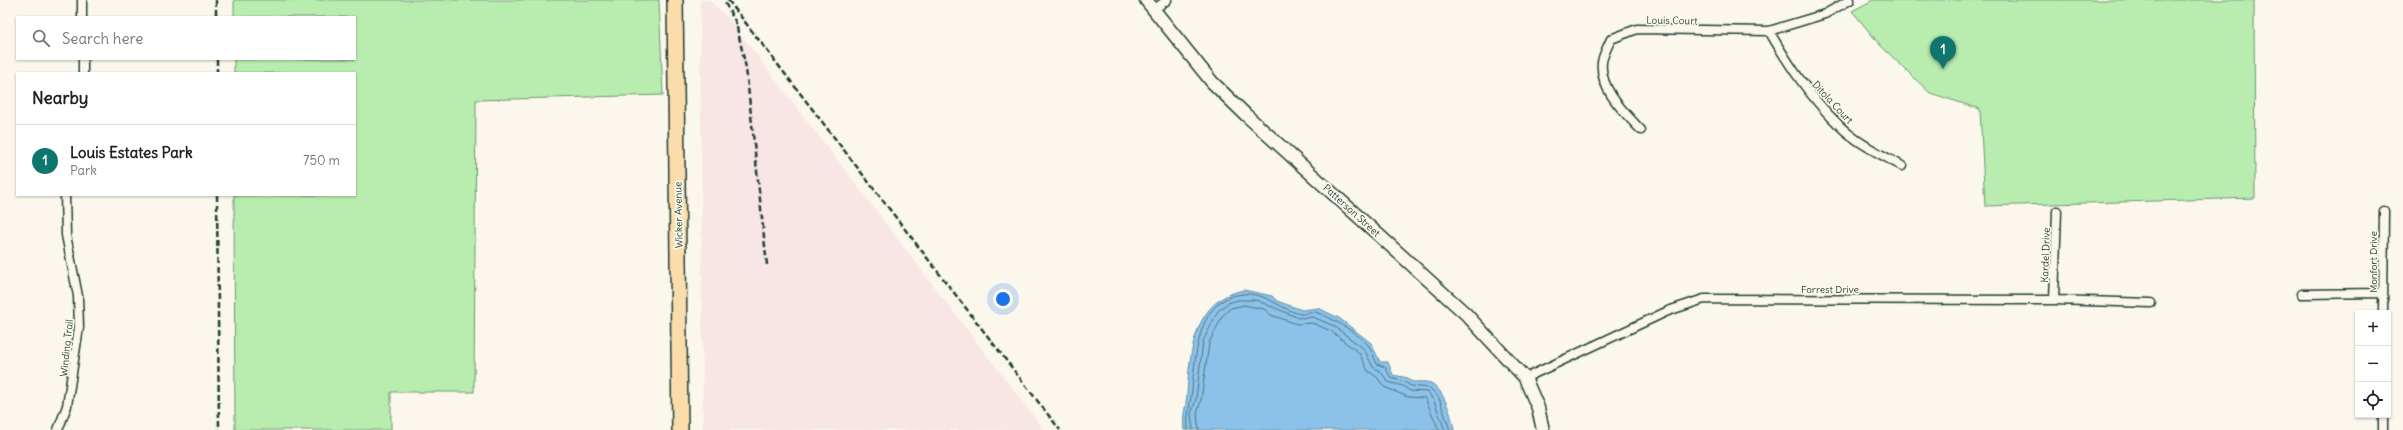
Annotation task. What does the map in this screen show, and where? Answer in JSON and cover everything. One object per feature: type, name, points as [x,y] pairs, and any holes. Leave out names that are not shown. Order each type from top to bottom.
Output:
[{"type":"highway","name":"Wicker Avenue","points":[[675,0],[680,430]]},
{"type":"street","points":[[82,0],[82,16]]},
{"type":"street","name":"Patterson Street","points":[[1146,0],[1212,82],[1246,115],[1460,308],[1525,378],[1538,408],[1543,430]]},
{"type":"street","points":[[1153,10],[1167,0]]},
{"type":"street","name":"Louis Court","points":[[1641,130],[1618,105],[1602,78],[1602,61],[1611,39],[1637,29],[1769,31],[1824,14],[1850,0]]},
{"type":"street","name":"Ditola Court","points":[[1769,31],[1797,77],[1838,125],[1873,151],[1902,166]]},
{"type":"street","points":[[83,60],[83,72]]},
{"type":"street","name":"Winding Trail","points":[[58,430],[67,406],[79,327],[78,296],[66,235],[66,196]]},
{"type":"street","name":"Kardel Drive","points":[[2054,300],[2056,211]]},
{"type":"street","name":"Monfort Drive","points":[[2383,310],[2384,211]]},
{"type":"street","points":[[2302,294],[2383,293]]},
{"type":"street","name":"Forrest Drive","points":[[1525,378],[1668,310],[1704,299],[2054,300],[2151,303]]},
{"type":"street","points":[[2383,418],[2383,430]]},
{"type":"shaded area","points":[[700,0],[709,0],[728,18],[1044,430],[703,430]]},
{"type":"green space","points":[[234,0],[659,0],[663,95],[476,100],[474,392],[391,392],[391,430],[235,430],[234,196],[356,196],[356,72],[234,72],[234,60],[356,60],[356,16],[234,16]]},
{"type":"green space","points":[[1873,0],[2254,0],[2255,198],[1985,206],[1980,109],[1930,93],[1881,46],[1852,11]]},
{"type":"water","points":[[1244,290],[1272,296],[1277,301],[1302,310],[1318,308],[1339,318],[1371,343],[1380,362],[1388,362],[1393,375],[1408,378],[1412,382],[1429,382],[1436,386],[1447,404],[1454,430],[1184,430],[1184,416],[1190,361],[1198,329],[1214,304],[1227,295]]},
{"type":"railway","points":[[216,0],[216,16]]},
{"type":"railway","points":[[728,0],[1060,430]]},
{"type":"railway","points":[[725,3],[736,23],[746,68],[767,265]]},
{"type":"railway","points":[[217,60],[217,72]]},
{"type":"railway","points":[[217,196],[219,430]]},
{"type":"place","name":"Louis Estates Park","points":[[1943,69]]}]
